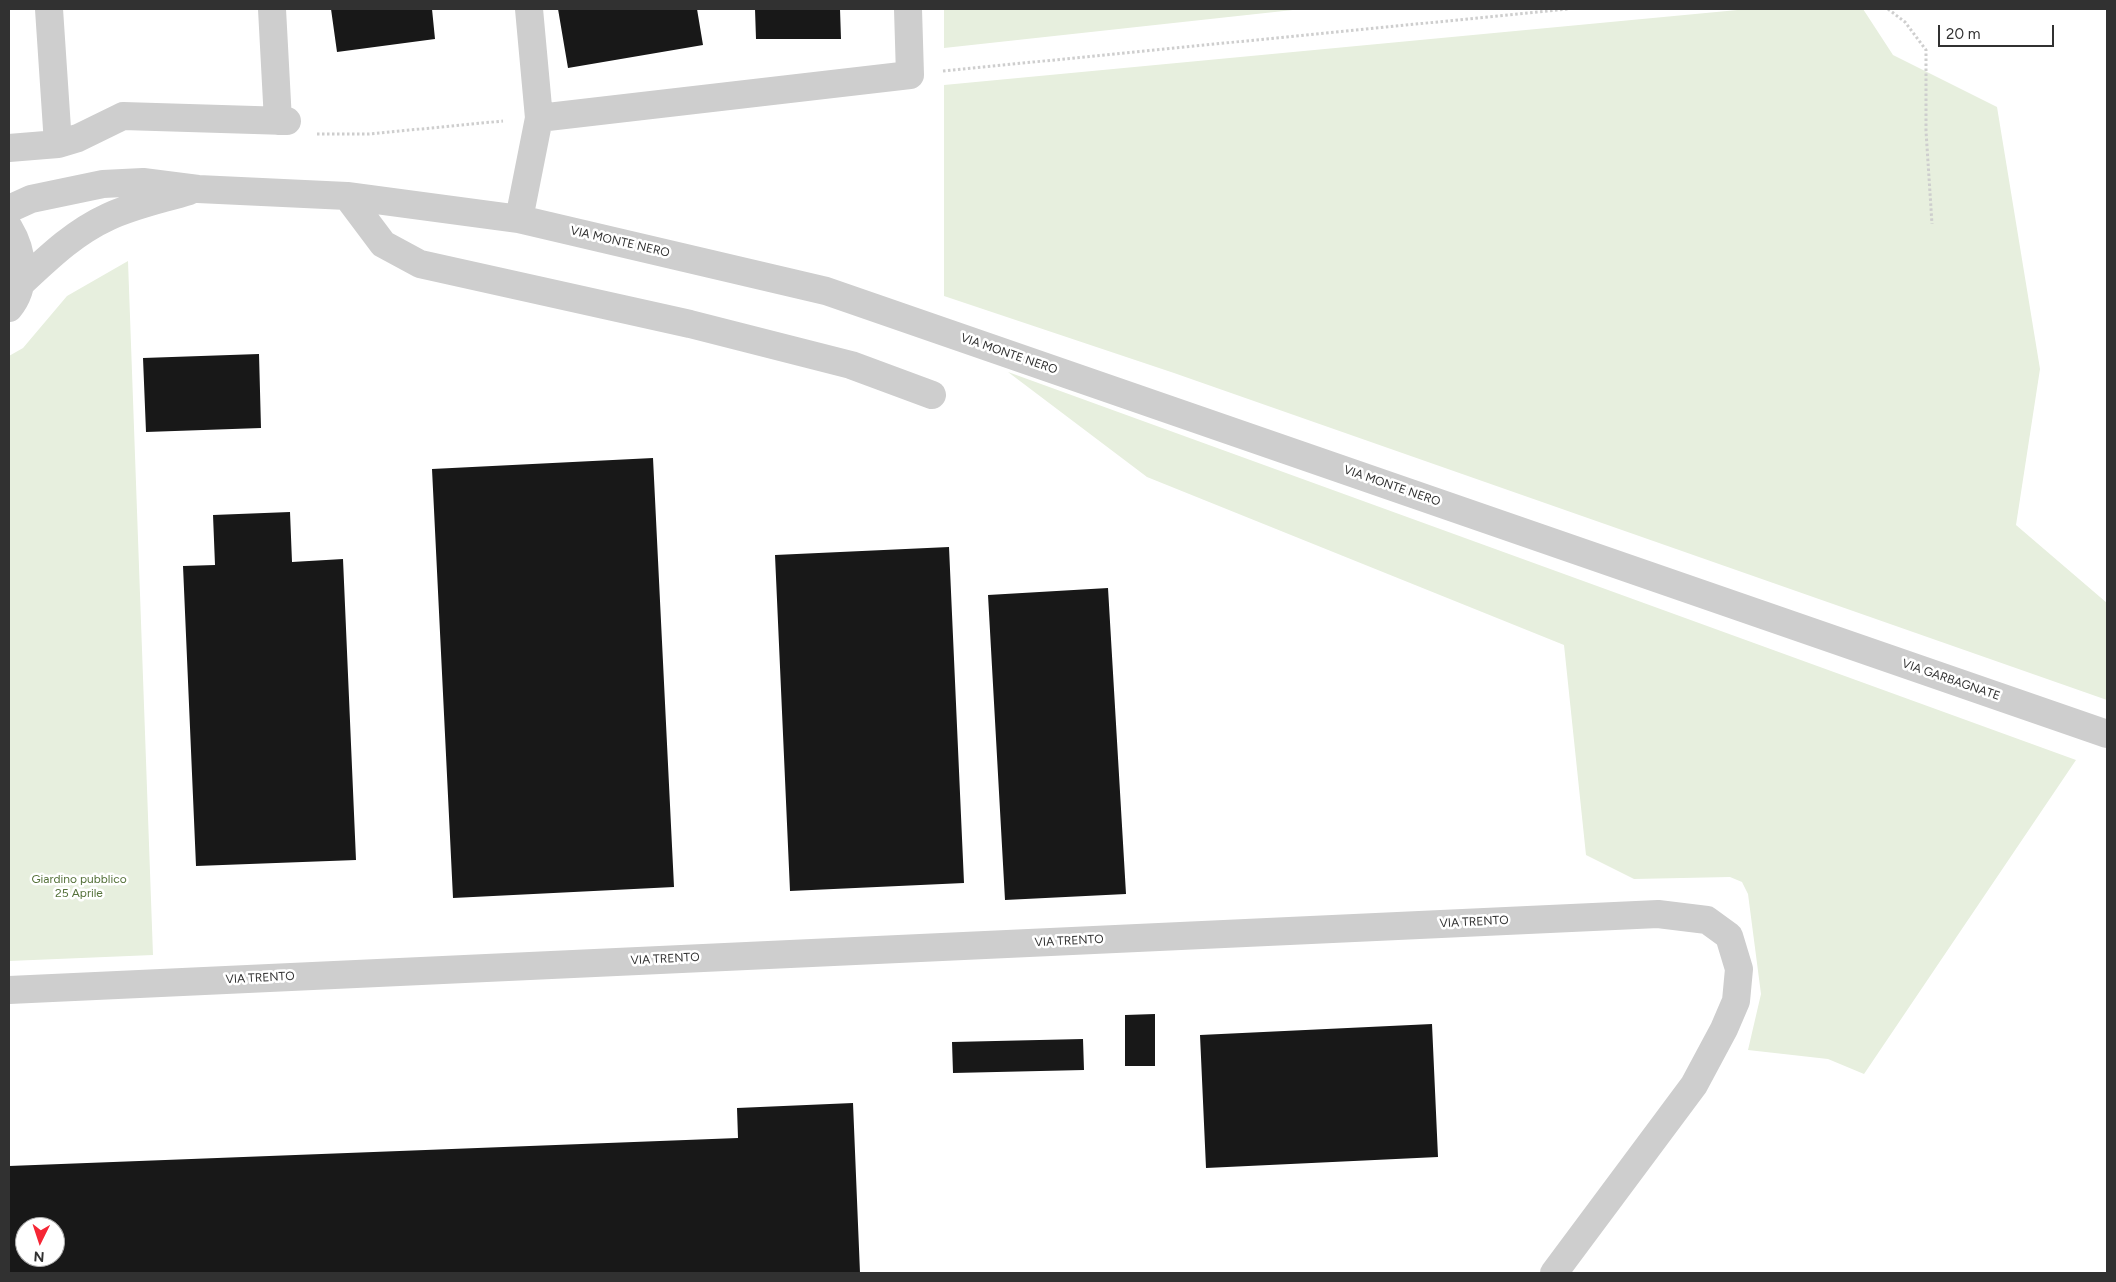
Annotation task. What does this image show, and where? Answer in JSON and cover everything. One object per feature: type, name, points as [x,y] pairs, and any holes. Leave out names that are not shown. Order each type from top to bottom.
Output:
[{"type":"street","points":[[49,9],[58,144]]},
{"type":"street","points":[[9,148],[58,144],[78,138],[123,116],[283,121],[272,9]]},
{"type":"street","points":[[519,219],[538,118],[529,9]]},
{"type":"street","points":[[538,118],[910,75],[908,9]]},
{"type":"street","name":"VIA MONTE NERO","points":[[9,209],[31,199],[103,184],[144,182],[198,188],[347,196],[519,219],[826,291],[1795,626]]},
{"type":"street","name":"VIA MONTE NERO","points":[[14,296],[57,250],[84,230],[109,216],[198,188]]},
{"type":"street","points":[[347,196],[383,244],[420,264],[690,324],[851,365],[932,395]]},
{"type":"street","points":[[9,228],[19,246],[22,266],[14,296]]},
{"type":"street","name":"VIA GARBAGNATE","points":[[1795,626],[2107,734]]},
{"type":"street","name":"VIA TRENTO","points":[[9,990],[1658,914],[1707,920],[1728,936],[1739,969],[1736,1001],[1724,1029],[1694,1085],[1554,1273]]},
{"type":"path","points":[[910,75],[1568,9]]},
{"type":"path","points":[[1888,9],[1905,22],[1926,50],[1926,131],[1932,224]]},
{"type":"path","points":[[283,121],[311,133],[368,134],[538,118]]},
{"type":"green space","points":[[944,9],[1302,9],[944,48]]},
{"type":"green space","points":[[1748,9],[1863,9],[1893,55],[1997,107],[2040,369],[2016,525],[2107,603],[2107,700],[1174,373],[944,296],[944,85]]},
{"type":"green space","name":"Giardino pubblico 25 Aprile","points":[[128,261],[153,955],[9,961],[9,356],[23,348],[67,296]]},
{"type":"green space","points":[[1008,372],[2076,760],[1864,1074],[1828,1059],[1748,1050],[1761,994],[1748,894],[1742,882],[1730,877],[1634,879],[1586,855],[1564,645],[1147,477]]},
{"type":"building","points":[[331,9],[432,9],[435,39],[337,52]]},
{"type":"building","points":[[558,9],[697,9],[703,45],[568,68]]},
{"type":"building","points":[[755,9],[840,9],[841,39],[756,39]]},
{"type":"building","points":[[259,354],[261,428],[146,432],[143,358]]},
{"type":"building","points":[[653,458],[674,887],[453,898],[432,469]]},
{"type":"building","points":[[290,512],[292,562],[343,559],[356,860],[196,866],[183,566],[215,565],[213,515]]},
{"type":"building","points":[[949,547],[964,883],[790,891],[775,555]]},
{"type":"building","points":[[1108,588],[1126,894],[1005,900],[988,595]]},
{"type":"building","points":[[1155,1014],[1155,1066],[1125,1066],[1125,1015]]},
{"type":"building","points":[[1432,1024],[1438,1157],[1206,1168],[1200,1035]]},
{"type":"building","points":[[1083,1039],[1084,1070],[953,1073],[952,1042]]},
{"type":"building","points":[[853,1103],[860,1273],[9,1273],[9,1166],[738,1138],[737,1108]]}]
